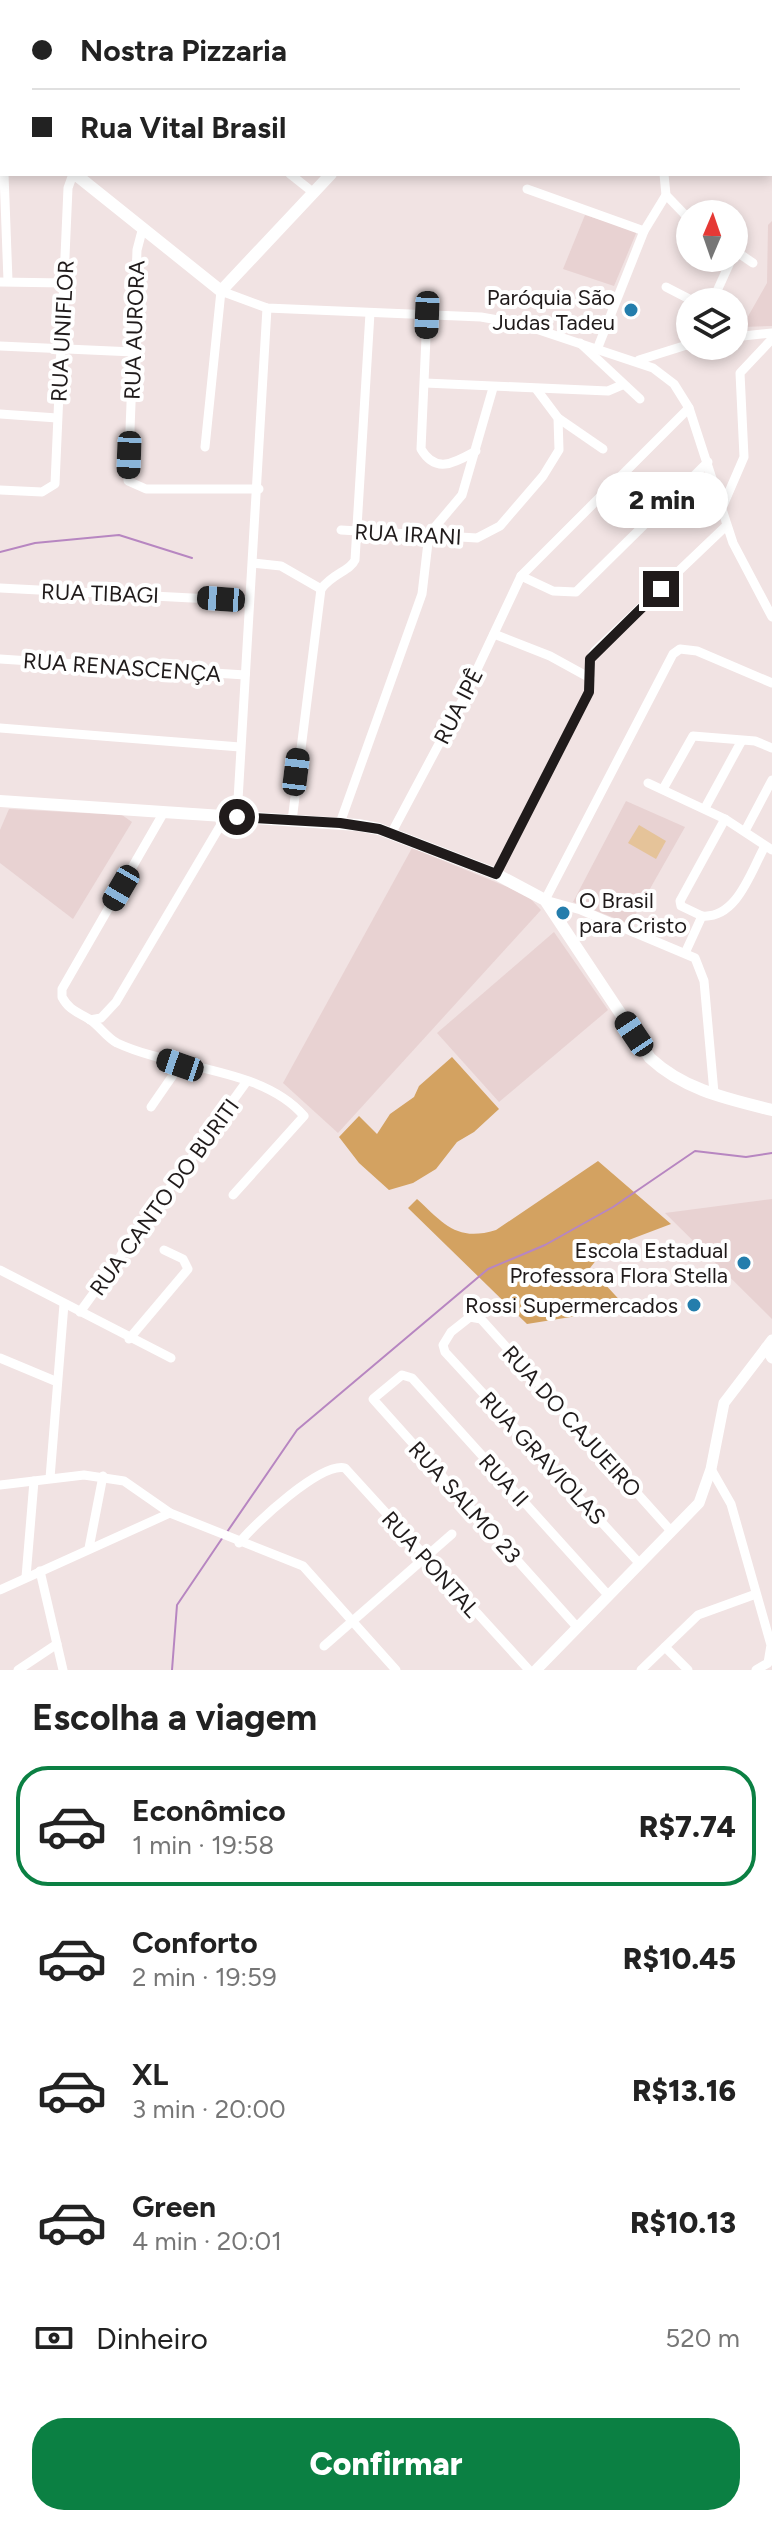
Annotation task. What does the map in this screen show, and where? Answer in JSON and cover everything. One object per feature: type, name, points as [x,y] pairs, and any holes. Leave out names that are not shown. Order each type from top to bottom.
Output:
[{"type":"main road","points":[[77,176],[221,291],[329,176]]},
{"type":"main road","points":[[0,801],[340,823],[391,834],[496,874],[545,900],[650,1058],[686,1085],[772,1110]]},
{"type":"street","points":[[4,176],[4,282],[65,283]]},
{"type":"street","name":"RUA UNIFLOR","points":[[0,490],[42,492],[52,488],[62,350],[68,188],[73,176]]},
{"type":"street","points":[[293,176],[314,193]]},
{"type":"street","points":[[598,347],[644,231],[666,195],[664,176]]},
{"type":"street","points":[[527,189],[644,231]]},
{"type":"street","points":[[666,195],[676,205]]},
{"type":"street","name":"RUA AURORA","points":[[143,227],[137,250],[128,481],[146,489],[259,489]]},
{"type":"street","points":[[748,260],[753,263]]},
{"type":"street","points":[[666,287],[676,292]]},
{"type":"street","points":[[205,447],[221,291],[267,308],[481,317],[539,328],[639,360],[674,384],[689,408],[726,526],[745,571],[772,617]]},
{"type":"street","points":[[90,1020],[101,1018],[116,1002],[231,816],[240,747],[259,489],[267,308]]},
{"type":"street","points":[[292,821],[321,589],[334,574],[354,564],[370,313]]},
{"type":"street","points":[[427,315],[421,449],[431,462],[450,465],[476,451]]},
{"type":"street","points":[[748,337],[772,336]]},
{"type":"street","points":[[722,508],[744,457],[740,373],[772,336]]},
{"type":"street","points":[[578,341],[640,399]]},
{"type":"street","points":[[0,346],[134,352]]},
{"type":"street","points":[[639,360],[676,348]]},
{"type":"street","points":[[425,383],[608,391],[622,385]]},
{"type":"street","points":[[340,823],[422,594],[429,534],[462,495],[493,388]]},
{"type":"street","points":[[537,390],[558,418],[603,449]]},
{"type":"street","points":[[689,408],[521,576],[553,591],[576,592],[708,462]]},
{"type":"street","points":[[0,414],[57,418]]},
{"type":"street","name":"RUA IRANI","points":[[341,530],[477,538],[500,526],[554,460],[561,439],[558,418]]},
{"type":"street","points":[[496,874],[580,713],[589,692],[590,659],[595,651],[726,526]]},
{"type":"street","points":[[253,563],[281,566],[321,589]]},
{"type":"street","name":"RUA IPÊ","points":[[391,834],[521,576]]},
{"type":"street","name":"RUA TIBAGI","points":[[0,588],[249,601]]},
{"type":"street","points":[[494,634],[550,656],[590,678]]},
{"type":"street","points":[[714,1093],[701,968],[686,951],[581,910],[545,900],[673,654],[680,649],[697,651],[772,683]]},
{"type":"street","name":"RUA RENASCENÇA","points":[[0,659],[245,675]]},
{"type":"street","points":[[0,728],[240,747]]},
{"type":"street","points":[[663,789],[693,736],[755,741],[772,748]]},
{"type":"street","points":[[705,808],[741,742]]},
{"type":"street","points":[[745,831],[772,780]]},
{"type":"street","points":[[648,783],[705,808],[725,819],[745,831],[768,848],[727,910],[717,915],[702,916],[681,906],[680,901],[725,819]]},
{"type":"street","points":[[164,812],[62,989],[62,997],[78,1015],[90,1020],[116,1042],[180,1065],[247,1081],[281,1094],[304,1116],[233,1195]]},
{"type":"street","points":[[686,951],[702,916]]},
{"type":"street","points":[[151,1107],[180,1065]]},
{"type":"street","name":"RUA CANTO DO BURITI","points":[[80,1312],[247,1081]]},
{"type":"street","points":[[129,1339],[188,1269],[183,1259],[164,1250]]},
{"type":"street","points":[[0,1270],[171,1358]]},
{"type":"street","points":[[50,1478],[55,1381],[64,1304]]},
{"type":"street","name":"RUA DO CAJUEIRO","points":[[445,1352],[443,1345],[451,1332],[470,1317],[481,1319],[671,1531]]},
{"type":"street","points":[[536,1670],[699,1503],[711,1469],[724,1403],[771,1347]]},
{"type":"street","name":"RUA GRAVIOLAS","points":[[445,1352],[640,1564]]},
{"type":"street","points":[[0,1358],[55,1381]]},
{"type":"street","name":"RUA II","points":[[395,1378],[402,1375],[412,1378],[608,1595]]},
{"type":"street","name":"RUA SALMO 23","points":[[395,1378],[373,1399],[577,1627]]},
{"type":"street","name":"RUA PONTAL","points":[[239,1543],[266,1513],[331,1468],[345,1468],[529,1670]]},
{"type":"street","points":[[711,1469],[731,1504],[771,1645],[768,1663],[756,1670]]},
{"type":"street","points":[[89,1548],[103,1476]]},
{"type":"street","points":[[0,1485],[50,1478],[103,1476],[132,1485],[170,1513],[239,1543],[286,1556],[303,1566],[396,1670]]},
{"type":"street","points":[[26,1577],[34,1481]]},
{"type":"street","points":[[0,1590],[170,1513]]},
{"type":"street","points":[[324,1646],[452,1534]]},
{"type":"street","points":[[40,1571],[63,1670]]},
{"type":"street","points":[[641,1670],[698,1615],[756,1594]]},
{"type":"street","points":[[18,1670],[57,1644]]},
{"type":"street","points":[[665,1647],[688,1670]]},
{"type":"shaded area","points":[[585,215],[637,231],[614,286],[563,269]]},
{"type":"shaded area","points":[[772,221],[772,326],[748,327],[748,316],[767,283],[768,225]]},
{"type":"shaded area","points":[[626,801],[685,827],[630,924],[573,902]]},
{"type":"shaded area","points":[[9,809],[122,815],[132,822],[73,919],[0,863],[0,830]]},
{"type":"shaded area","points":[[639,825],[666,841],[656,859],[628,843]]},
{"type":"shaded area","points":[[412,848],[527,895],[541,910],[338,1133],[283,1083]]},
{"type":"shaded area","points":[[554,932],[608,1010],[499,1102],[437,1033]]},
{"type":"shaded area","points":[[452,1057],[499,1109],[474,1132],[457,1142],[436,1169],[413,1183],[389,1190],[359,1163],[339,1137],[359,1116],[377,1134],[390,1114],[414,1097],[419,1086]]},
{"type":"shaded area","points":[[598,1161],[671,1224],[605,1249],[590,1268],[627,1308],[527,1324],[408,1208],[417,1199],[444,1223],[461,1232],[471,1234],[496,1230]]},
{"type":"shaded area","name":"Escola Estadual Professora Flora Stella","points":[[772,1199],[772,1319],[665,1213]]},
{"type":"waterway","points":[[0,552],[35,543],[119,535],[192,558]]},
{"type":"waterway","points":[[227,1532],[297,1430],[488,1269],[545,1245],[613,1207],[695,1151],[746,1157],[772,1153]]},
{"type":"waterway","points":[[172,1670],[177,1605],[223,1537]]},
{"type":"place","name":"Paróquia São Judas Tadeu","points":[[631,310]]},
{"type":"place","name":"O Brasil para Cristo","points":[[563,913]]},
{"type":"place","name":"Escola Estadual Professora Flora Stella","points":[[744,1263]]},
{"type":"place","name":"Rossi Supermercados","points":[[694,1305]]},
{"type":"route","points":[[237,817],[340,823],[379,829],[496,874],[580,713],[591,684],[590,659],[661,589]]}]
